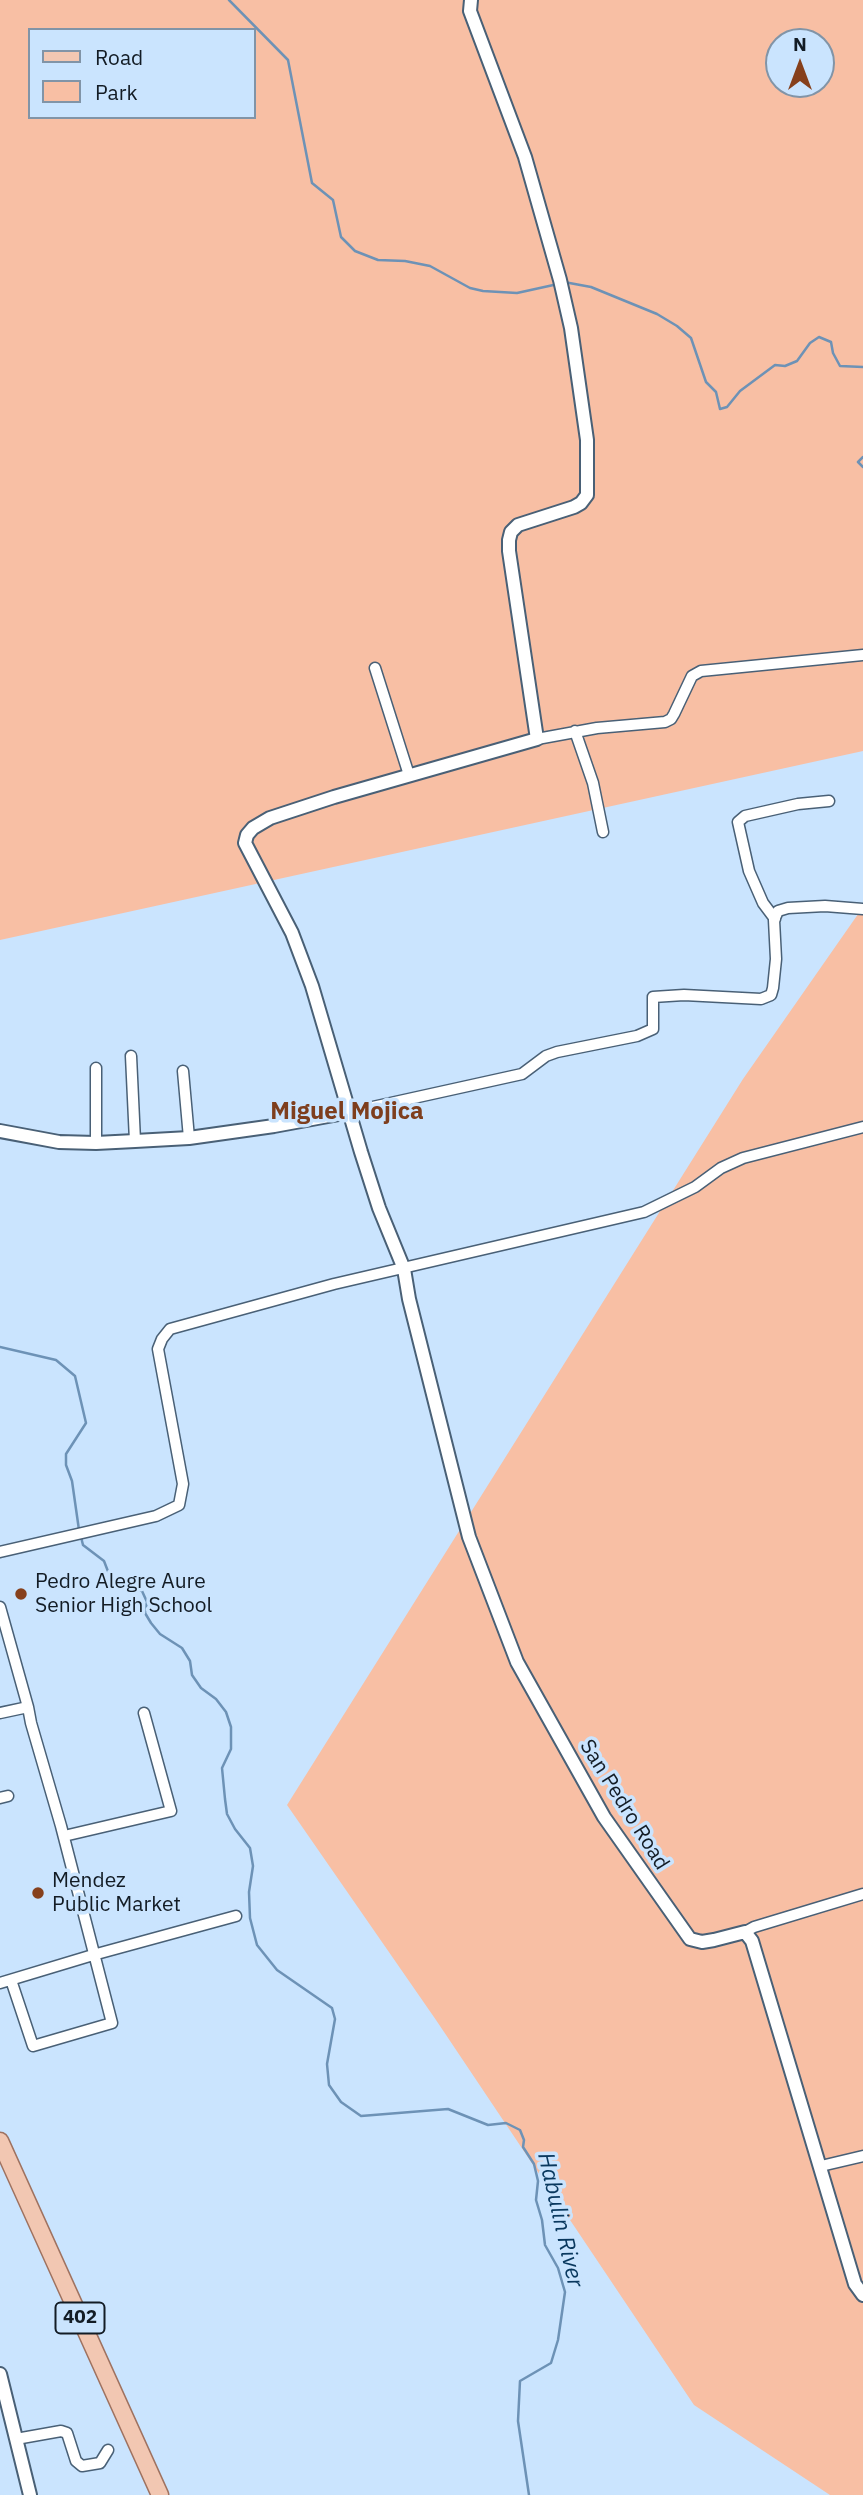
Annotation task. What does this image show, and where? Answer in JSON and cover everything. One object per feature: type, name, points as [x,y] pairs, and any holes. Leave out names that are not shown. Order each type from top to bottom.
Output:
[{"type":"main road","name":"402","points":[[0,2141],[160,2495]]},
{"type":"street","points":[[471,0],[470,11],[525,157],[560,280],[571,328],[586,440],[586,495],[574,507],[518,525],[511,532],[509,540],[510,564],[537,739]]},
{"type":"street","points":[[404,1269],[379,1208],[312,986],[292,933],[245,843],[247,835],[270,818],[537,739],[575,731],[665,722],[671,719],[692,676],[701,671],[863,655]]},
{"type":"street","points":[[376,668],[409,775]]},
{"type":"street","points":[[575,731],[593,783],[603,832]]},
{"type":"street","points":[[775,919],[763,903],[749,871],[738,822],[745,816],[798,804],[829,801]]},
{"type":"street","points":[[0,1131],[59,1142],[96,1143],[189,1138],[350,1112],[522,1074],[546,1056],[557,1052],[637,1036],[653,1029],[653,997],[684,995],[761,999],[771,995],[776,959],[775,919],[778,911],[825,906],[863,909]]},
{"type":"street","points":[[131,1056],[135,1141]]},
{"type":"street","points":[[96,1069],[96,1143]]},
{"type":"street","points":[[183,1071],[189,1138]]},
{"type":"street","points":[[0,1552],[156,1517],[179,1505],[183,1484],[158,1349],[170,1329],[291,1294],[644,1212],[695,1187],[721,1168],[743,1158],[863,1127]]},
{"type":"street","name":"San Pedro Road","points":[[404,1269],[412,1312],[469,1537],[517,1662],[604,1817],[690,1939],[702,1942],[745,1932]]},
{"type":"street","points":[[0,1607],[29,1707],[30,1723],[62,1831],[93,1955],[112,2022],[33,2046],[3,1980],[93,1955],[236,1916]]},
{"type":"street","points":[[0,1713],[29,1707]]},
{"type":"street","points":[[62,1831],[171,1811],[144,1713]]},
{"type":"street","points":[[863,1894],[745,1932],[752,1941],[769,1993],[855,2284],[863,2295]]},
{"type":"street","points":[[821,2166],[863,2156]]},
{"type":"street","points":[[0,2374],[30,2495]]},
{"type":"street","points":[[16,2439],[61,2431],[66,2433],[76,2461],[82,2466],[100,2463],[108,2449]]},
{"type":"green space","points":[[0,0],[863,0],[863,751],[0,940]]},
{"type":"green space","points":[[863,907],[863,2495],[830,2495],[694,2405],[436,2020],[287,1805],[743,1079]]},
{"type":"waterway","points":[[229,0],[288,60],[312,183],[333,200],[341,237],[355,251],[378,260],[405,261],[430,266],[470,288],[483,291],[517,293],[558,284]]},
{"type":"waterway","points":[[564,282],[591,287],[657,314],[677,326],[691,338],[706,382],[716,392],[720,409],[727,407],[740,391],[775,365],[785,366],[797,361],[810,343],[819,337],[831,342],[840,366],[863,367]]},
{"type":"waterway","points":[[863,457],[858,462],[863,467]]},
{"type":"waterway","name":"Habulin River","points":[[0,1347],[56,1360],[75,1376],[86,1423],[66,1454],[66,1465],[72,1481],[79,1530]]},
{"type":"waterway","name":"Habulin River","points":[[81,1537],[83,1545],[104,1561],[109,1574],[142,1591],[147,1602],[145,1613],[151,1623],[160,1634],[182,1648],[190,1661],[192,1675],[201,1688],[216,1699],[226,1712],[231,1727],[231,1749],[222,1768],[225,1799],[227,1814],[250,1848],[253,1866],[249,1892],[250,1918],[257,1945],[277,1970],[332,2008],[335,2019],[327,2064],[329,2085],[341,2102],[361,2116],[448,2109],[488,2125],[506,2123],[520,2130],[524,2140],[523,2147],[534,2164],[538,2181],[536,2200],[545,2245],[558,2268],[565,2292],[558,2340],[551,2363],[520,2381],[518,2421],[529,2495]]},
{"type":"place","name":"Pedro Alegre Aure Senior High School","points":[[21,1594]]},
{"type":"place","name":"Mendez Public Market","points":[[38,1893]]},
{"type":"district","name":"Miguel Mojica","points":[[347,1112]]}]
